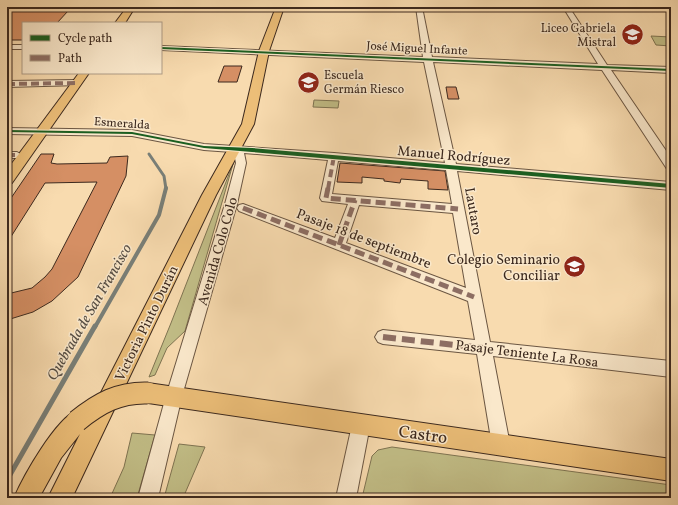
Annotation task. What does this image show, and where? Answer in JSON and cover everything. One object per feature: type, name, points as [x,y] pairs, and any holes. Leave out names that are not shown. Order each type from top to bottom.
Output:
[{"type":"main road","points":[[121,22],[131,7]]},
{"type":"main road","points":[[235,149],[248,124],[264,52],[280,7]]},
{"type":"main road","points":[[7,180],[83,74]]},
{"type":"main road","name":"Victoria Pinto Durán","points":[[60,498],[209,195],[235,149]]},
{"type":"main road","name":"Castro","points":[[26,498],[53,450],[77,421],[89,411],[111,397],[129,393],[148,393],[174,396],[671,470]]},
{"type":"street","name":"Lautaro","points":[[419,7],[428,60],[451,167],[500,445]]},
{"type":"street","points":[[566,7],[671,166]]},
{"type":"street","points":[[7,47],[22,47]]},
{"type":"street","name":"José Miguel Infante","points":[[162,48],[671,70]]},
{"type":"street","points":[[7,84],[77,83]]},
{"type":"street","name":"Esmeralda","points":[[7,131],[132,133],[198,146],[235,149]]},
{"type":"street","name":"Manuel Rodríguez","points":[[235,149],[334,156],[671,186]]},
{"type":"street","name":"Avenida Colo Colo","points":[[148,498],[174,396],[231,204],[241,163],[239,153],[235,149]]},
{"type":"street","points":[[334,156],[326,198],[458,208]]},
{"type":"street","points":[[339,245],[355,200]]},
{"type":"street","name":"Pasaje 18 de septiembre","points":[[243,208],[474,297]]},
{"type":"street","name":"Pasaje Teniente La Rosa","points":[[383,337],[671,369]]},
{"type":"street","points":[[346,498],[361,425]]},
{"type":"shaded area","points":[[651,36],[671,37],[671,46],[656,45]]},
{"type":"shaded area","points":[[314,100],[339,101],[338,108],[313,107]]},
{"type":"shaded area","points":[[233,164],[185,331],[167,348],[155,375],[149,377],[171,323]]},
{"type":"shaded area","points":[[132,433],[155,435],[137,498],[110,498],[124,467]]},
{"type":"shaded area","points":[[179,444],[205,447],[183,498],[164,498]]},
{"type":"shaded area","points":[[392,447],[671,485],[671,498],[362,498],[372,456],[378,450]]},
{"type":"building","points":[[7,7],[34,7],[30,11],[68,11],[58,22],[22,22],[22,40],[7,40]]},
{"type":"building","points":[[224,66],[242,66],[237,82],[218,82]]},
{"type":"building","points":[[446,87],[456,87],[459,99],[448,99]]},
{"type":"building","points":[[41,154],[54,154],[51,163],[57,164],[107,163],[110,157],[128,156],[126,176],[78,277],[52,301],[33,312],[7,320],[7,294],[32,288],[52,269],[97,182],[45,183],[7,243],[7,204]]},
{"type":"building","points":[[340,163],[445,171],[448,190],[428,189],[428,181],[401,179],[400,183],[384,181],[384,179],[362,177],[362,183],[337,182]]},
{"type":"waterway","name":"Quebrada de San Francisco","points":[[149,154],[164,176],[166,188]]},
{"type":"waterway","name":"Quebrada de San Francisco","points":[[95,327],[159,215],[166,188]]},
{"type":"waterway","name":"Quebrada de San Francisco","points":[[7,480],[95,326]]},
{"type":"marked path","points":[[7,84],[77,83]]},
{"type":"marked path","points":[[7,155],[17,155]]},
{"type":"marked path","points":[[334,156],[326,198],[458,209]]},
{"type":"marked path","points":[[339,245],[355,200]]},
{"type":"marked path","points":[[243,208],[474,297]]},
{"type":"marked path","points":[[383,337],[483,348]]},
{"type":"cycle path","points":[[162,48],[671,70]]},
{"type":"cycle path","points":[[7,131],[132,133],[204,147],[671,186]]},
{"type":"place","name":"Liceo Gabriela Mistral","points":[[632,35]]},
{"type":"place","name":"Escuela Germán Riesco","points":[[309,82]]},
{"type":"place","name":"Colegio Seminario Conciliar","points":[[575,267]]}]
